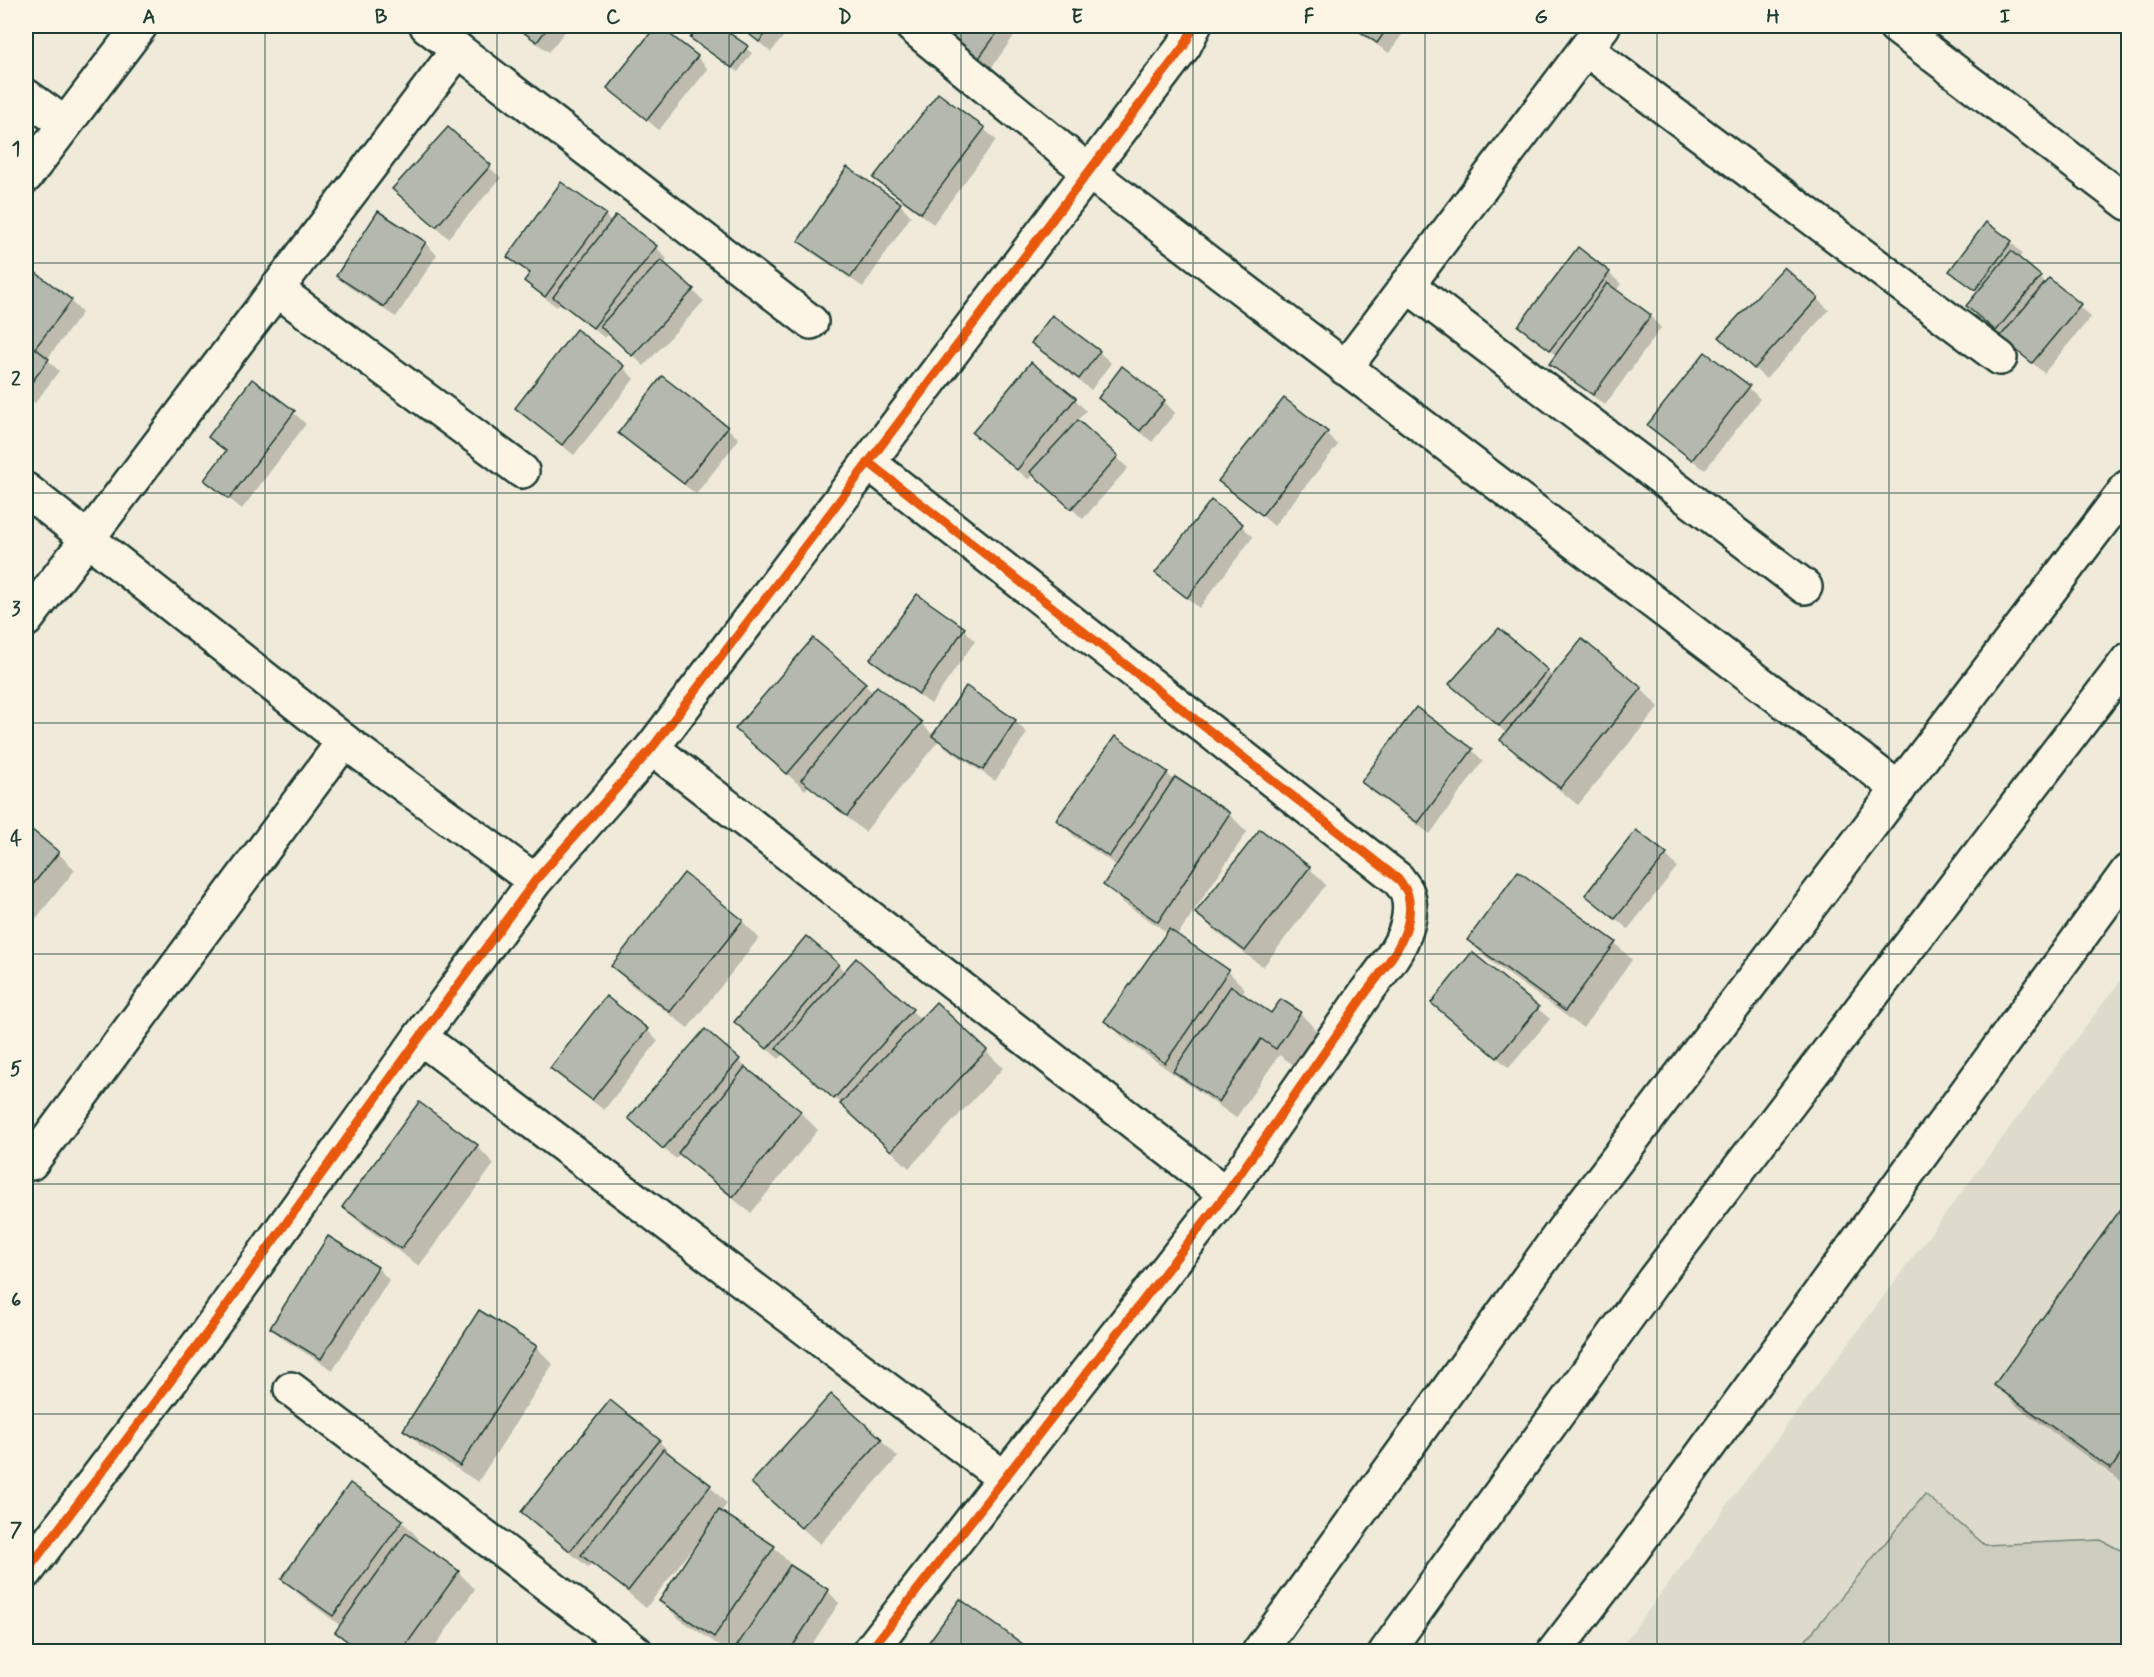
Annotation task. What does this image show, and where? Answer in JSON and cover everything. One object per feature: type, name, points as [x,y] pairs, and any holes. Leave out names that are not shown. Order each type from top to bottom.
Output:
[{"type":"street","points":[[26,176],[140,26]]},
{"type":"street","points":[[427,26],[811,322]]},
{"type":"street","points":[[912,26],[1089,172],[1899,789]]},
{"type":"street","points":[[26,1572],[207,1333],[535,881],[652,748],[1184,46],[1194,26]]},
{"type":"street","points":[[1895,26],[2128,203]]},
{"type":"street","points":[[1345,368],[1594,37],[2000,358]]},
{"type":"street","points":[[26,620],[458,50]]},
{"type":"street","points":[[26,96],[65,124]]},
{"type":"street","points":[[1407,285],[1805,587]]},
{"type":"street","points":[[276,289],[522,471]]},
{"type":"street","points":[[868,462],[1398,879],[1408,893],[1409,910],[1406,931],[1389,962],[1366,991],[1226,1194],[869,1652]]},
{"type":"street","points":[[1259,1652],[1568,1225],[2128,487]]},
{"type":"street","points":[[26,490],[344,741],[535,881]]},
{"type":"street","points":[[1386,1652],[1654,1280],[2128,660]]},
{"type":"street","points":[[31,1163],[344,741]]},
{"type":"street","points":[[652,748],[1226,1194]]},
{"type":"street","points":[[1554,1652],[1631,1552],[2128,871]]},
{"type":"street","points":[[420,1037],[1004,1478]]},
{"type":"street","points":[[291,1389],[636,1652]]},
{"type":"shaded area","points":[[2128,970],[2128,1651],[1618,1651]]},
{"type":"shaded area","points":[[1925,1494],[1985,1545],[2101,1540],[2128,1554],[2128,1651],[1797,1651]]},
{"type":"building","points":[[515,26],[549,26],[537,42]]},
{"type":"building","points":[[656,26],[698,56],[647,120],[607,88]]},
{"type":"building","points":[[699,26],[719,26],[748,46],[732,68],[690,38]]},
{"type":"building","points":[[739,26],[772,26],[759,42]]},
{"type":"building","points":[[931,26],[1002,26],[977,61]]},
{"type":"building","points":[[1352,26],[1389,26],[1377,43]]},
{"type":"building","points":[[938,93],[985,128],[921,213],[873,178]]},
{"type":"building","points":[[448,127],[491,165],[436,227],[392,189]]},
{"type":"building","points":[[847,167],[901,203],[851,277],[798,241]]},
{"type":"building","points":[[561,182],[606,214],[545,297],[524,281],[530,273],[507,257]]},
{"type":"building","points":[[378,211],[426,242],[384,307],[336,276]]},
{"type":"building","points":[[616,215],[657,246],[593,328],[553,297]]},
{"type":"building","points":[[1986,222],[2012,241],[1975,290],[1949,271]]},
{"type":"building","points":[[1578,247],[1610,272],[1550,350],[1518,326]]},
{"type":"building","points":[[2011,251],[2041,276],[1996,331],[1966,306]]},
{"type":"building","points":[[661,260],[694,289],[632,356],[600,326]]},
{"type":"building","points":[[1784,267],[1818,298],[1754,369],[1719,337]]},
{"type":"building","points":[[35,272],[72,300],[35,348],[49,359],[26,390],[26,285]]},
{"type":"building","points":[[2049,278],[2081,304],[2032,363],[2000,337]]},
{"type":"building","points":[[1607,283],[1651,315],[1593,395],[1549,364]]},
{"type":"building","points":[[1052,315],[1100,351],[1079,379],[1031,343]]},
{"type":"building","points":[[576,329],[624,366],[562,445],[515,408]]},
{"type":"building","points":[[1705,352],[1750,386],[1692,460],[1647,425]]},
{"type":"building","points":[[1031,362],[1076,398],[1017,470],[972,433]]},
{"type":"building","points":[[1122,366],[1165,400],[1140,431],[1098,398]]},
{"type":"building","points":[[662,376],[728,427],[684,484],[618,433]]},
{"type":"building","points":[[252,379],[295,411],[229,499],[204,480],[226,451],[208,437]]},
{"type":"building","points":[[1284,398],[1328,432],[1262,515],[1218,481]]},
{"type":"building","points":[[1078,420],[1118,456],[1071,509],[1030,472]]},
{"type":"building","points":[[1211,500],[1243,524],[1187,598],[1155,573]]},
{"type":"building","points":[[917,594],[965,628],[919,694],[870,659]]},
{"type":"building","points":[[1499,628],[1548,670],[1499,726],[1449,684]]},
{"type":"building","points":[[813,638],[866,683],[787,774],[735,729]]},
{"type":"building","points":[[1582,639],[1642,688],[1560,788],[1500,740]]},
{"type":"building","points":[[877,686],[922,722],[847,816],[801,780]]},
{"type":"building","points":[[966,686],[1016,720],[983,770],[932,736]]},
{"type":"building","points":[[1416,707],[1473,749],[1418,823],[1361,782]]},
{"type":"building","points":[[1115,736],[1168,772],[1109,857],[1056,820]]},
{"type":"building","points":[[1175,777],[1230,813],[1158,922],[1103,885]]},
{"type":"building","points":[[26,825],[59,852],[26,893]]},
{"type":"building","points":[[1260,829],[1310,867],[1245,951],[1195,913]]},
{"type":"building","points":[[1636,830],[1667,854],[1615,919],[1585,895]]},
{"type":"building","points":[[1518,871],[1616,942],[1565,1011],[1467,940]]},
{"type":"building","points":[[684,873],[743,920],[670,1012],[611,966]]},
{"type":"building","points":[[1169,929],[1229,970],[1165,1063],[1104,1021]]},
{"type":"building","points":[[806,936],[839,964],[767,1049],[734,1022]]},
{"type":"building","points":[[1472,952],[1539,1007],[1497,1058],[1431,1003]]},
{"type":"building","points":[[856,958],[913,1009],[834,1099],[776,1048]]},
{"type":"building","points":[[1231,986],[1271,1013],[1281,999],[1301,1012],[1276,1049],[1261,1039],[1219,1102],[1173,1071]]},
{"type":"building","points":[[606,996],[648,1029],[592,1100],[550,1068]]},
{"type":"building","points":[[936,1002],[987,1050],[891,1151],[840,1104]]},
{"type":"building","points":[[705,1029],[740,1059],[663,1149],[628,1118]]},
{"type":"building","points":[[745,1067],[801,1111],[733,1197],[678,1153]]},
{"type":"building","points":[[419,1102],[478,1145],[401,1249],[342,1207]]},
{"type":"building","points":[[2128,1199],[2128,1444],[2111,1469],[1994,1385]]},
{"type":"building","points":[[328,1236],[378,1267],[321,1359],[270,1328]]},
{"type":"building","points":[[479,1310],[537,1346],[460,1466],[403,1430]]},
{"type":"building","points":[[831,1394],[882,1439],[801,1528],[751,1483]]},
{"type":"building","points":[[610,1400],[660,1440],[570,1551],[521,1512]]},
{"type":"building","points":[[663,1449],[711,1485],[628,1591],[581,1555]]},
{"type":"building","points":[[350,1483],[403,1520],[333,1616],[281,1579]]},
{"type":"building","points":[[719,1510],[775,1546],[714,1637],[659,1601]]},
{"type":"building","points":[[406,1533],[459,1571],[401,1652],[362,1652],[335,1632]]},
{"type":"building","points":[[790,1565],[829,1590],[789,1652],[733,1652]]},
{"type":"building","points":[[960,1599],[1034,1652],[925,1652],[923,1650]]},
{"type":"cycle path","points":[[26,1572],[207,1333],[535,881],[652,748],[1184,46],[1194,26]]},
{"type":"cycle path","points":[[868,462],[1398,879],[1407,893],[1410,908],[1404,934],[1391,959],[1226,1194],[869,1652]]}]
